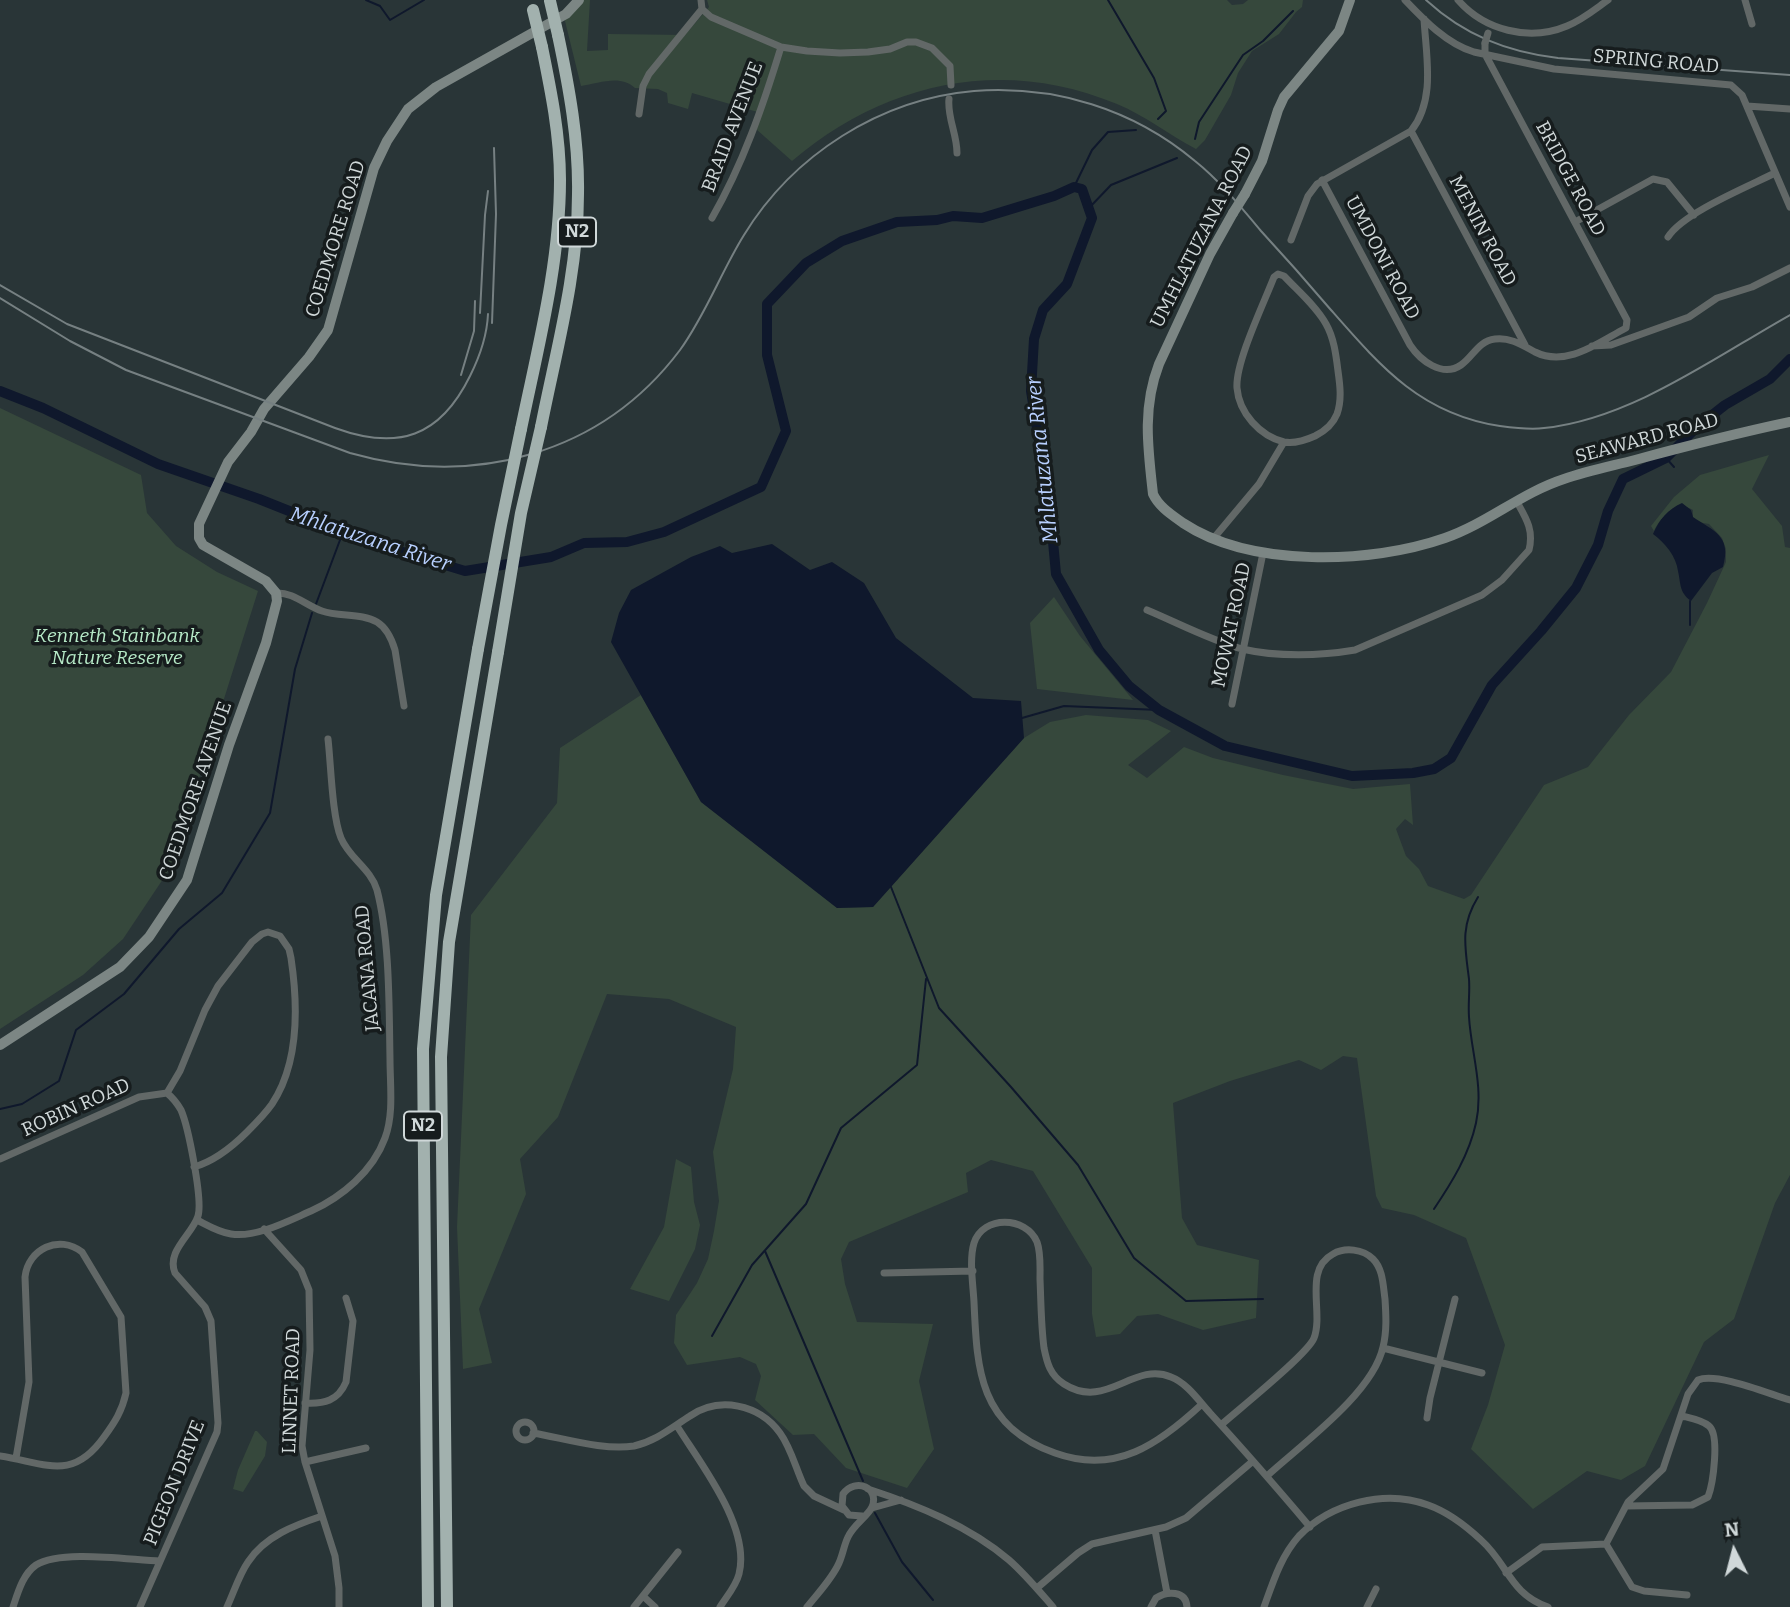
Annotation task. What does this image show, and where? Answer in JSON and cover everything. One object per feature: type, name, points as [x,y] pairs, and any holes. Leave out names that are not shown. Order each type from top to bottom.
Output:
[{"type":"highway","name":"N2","points":[[447,1607],[441,1057],[449,942],[521,513],[541,427],[577,229],[579,193],[573,125],[550,0]]},
{"type":"highway","name":"N2","points":[[428,1607],[423,1049],[436,895],[499,535],[549,290],[558,224],[560,179],[557,132],[532,5]]},
{"type":"street","name":"COEDMORE ROAD","points":[[276,593],[266,581],[206,548],[199,538],[199,524],[230,458],[251,432],[264,409],[310,357],[328,330],[374,169],[397,124],[408,109],[436,87],[566,14],[579,0]]},
{"type":"street","name":"UMHLATUZANA ROAD","points":[[1350,0],[1339,31],[1284,97],[1262,161],[1210,254],[1159,364],[1152,383],[1146,421],[1153,494],[1177,519],[1213,539],[1263,553],[1362,556],[1415,548],[1472,527],[1517,502]]},
{"type":"street","points":[[1405,0],[1450,41],[1466,50],[1485,54],[1485,43],[1490,29]]},
{"type":"street","points":[[1458,0],[1490,29],[1528,34],[1549,32],[1582,19],[1608,0]]},
{"type":"street","points":[[1745,0],[1752,24]]},
{"type":"street","points":[[639,114],[643,86],[649,74],[702,4],[723,22],[781,47],[840,53],[879,51],[905,42],[916,42],[932,48],[948,63],[951,85]]},
{"type":"street","points":[[1291,240],[1308,196],[1322,180],[1410,131],[1421,116],[1427,97],[1424,19]]},
{"type":"street","name":"BRAID AVENUE","points":[[712,218],[730,185],[757,121],[781,47]]},
{"type":"street","name":"SPRING ROAD","points":[[1485,54],[1555,69],[1721,82],[1737,89],[1747,106],[1790,207]]},
{"type":"street","name":"BRIDGE ROAD","points":[[1485,54],[1627,320],[1626,328],[1592,346]]},
{"type":"street","points":[[949,99],[948,110],[956,137],[957,153]]},
{"type":"street","points":[[1747,106],[1790,109]]},
{"type":"street","name":"MENIN ROAD","points":[[1410,131],[1525,345]]},
{"type":"street","points":[[1668,237],[1672,230],[1694,215],[1775,173]]},
{"type":"street","points":[[1575,222],[1653,179],[1667,182],[1694,215]]},
{"type":"street","name":"UMDONI ROAD","points":[[1322,180],[1414,350],[1428,363],[1443,369],[1460,365],[1490,340],[1503,339],[1525,345]]},
{"type":"street","points":[[1525,345],[1553,358],[1571,356],[1592,346],[1611,345],[1689,317],[1717,298],[1752,287],[1790,268]]},
{"type":"street","points":[[1281,274],[1328,327],[1336,354],[1340,398],[1337,415],[1327,429],[1305,439],[1284,442],[1261,430],[1248,418],[1242,409],[1237,389],[1238,369],[1274,277],[1281,274]]},
{"type":"street","name":"SEAWARD ROAD","points":[[1517,502],[1545,486],[1592,472],[1790,422]]},
{"type":"street","points":[[1213,539],[1259,484],[1284,442]]},
{"type":"street","points":[[1147,610],[1242,649],[1333,654],[1355,650],[1482,595],[1502,580],[1529,550],[1531,541],[1530,525],[1517,502]]},
{"type":"street","name":"MOWAT ROAD","points":[[1232,704],[1263,553]]},
{"type":"street","points":[[276,593],[288,594],[329,613],[366,618],[382,625],[396,650],[404,706]]},
{"type":"street","name":"COEDMORE AVENUE","points":[[0,1045],[120,967],[149,937],[178,896],[192,865],[229,745],[266,643],[275,613],[276,593]]},
{"type":"street","name":"JACANA ROAD","points":[[264,1229],[338,1197],[372,1162],[385,1139],[389,1124],[388,987],[379,903],[372,879],[341,838],[328,739]]},
{"type":"street","points":[[194,1167],[211,1160],[241,1137],[273,1103],[282,1082],[295,1042],[295,1026],[291,958],[289,949],[280,936],[268,932],[257,937],[218,986],[180,1071],[167,1093],[182,1112],[200,1198],[197,1220],[230,1234],[248,1234],[264,1229]]},
{"type":"street","name":"ROBIN ROAD","points":[[0,1159],[139,1097],[159,1092],[167,1093]]},
{"type":"street","name":"PIGEON DRIVE","points":[[140,1607],[217,1432],[211,1321],[205,1307],[172,1267],[174,1255],[197,1220]]},
{"type":"street","points":[[1202,1404],[1165,1437],[1140,1451],[1122,1457],[1104,1460],[1067,1457],[1029,1441],[1014,1429],[994,1406],[981,1378],[976,1346],[973,1271],[974,1244],[982,1231],[995,1223],[1004,1222],[1021,1224],[1033,1235],[1038,1247],[1044,1348],[1047,1363],[1059,1380],[1080,1392],[1092,1393],[1110,1390],[1149,1374],[1161,1374],[1178,1380],[1202,1404],[1267,1476],[1310,1527]]},
{"type":"street","name":"LINNET ROAD","points":[[264,1229],[301,1270],[309,1290],[310,1350],[302,1446],[335,1556],[339,1588],[338,1607]]},
{"type":"street","points":[[0,1456],[48,1465],[75,1465],[95,1450],[120,1415],[124,1404],[126,1393],[121,1317],[82,1252],[65,1243],[51,1245],[32,1256],[27,1264],[25,1277],[29,1382],[16,1458]]},
{"type":"street","points":[[1221,1425],[1312,1342],[1318,1322],[1315,1285],[1323,1262],[1332,1254],[1351,1250],[1363,1252],[1379,1267],[1383,1280],[1387,1323],[1383,1348],[1376,1367],[1359,1393],[1267,1476]]},
{"type":"street","points":[[884,1273],[973,1271]]},
{"type":"street","points":[[305,1403],[329,1401],[342,1391],[346,1382],[352,1321],[346,1298]]},
{"type":"street","points":[[1427,1418],[1455,1299]]},
{"type":"street","points":[[1383,1348],[1482,1373]]},
{"type":"street","points":[[1606,1544],[1626,1506],[1637,1492],[1663,1469],[1688,1394],[1698,1380],[1705,1377],[1717,1379],[1790,1400]]},
{"type":"street","points":[[533,1433],[612,1447],[631,1446],[648,1442],[691,1415],[715,1405],[740,1406],[763,1416],[781,1434],[804,1486],[814,1496],[853,1517],[862,1516]]},
{"type":"street","points":[[1626,1506],[1692,1505],[1708,1497],[1715,1437],[1706,1424],[1682,1416]]},
{"type":"street","points":[[677,1426],[721,1497],[737,1537],[740,1552],[739,1574],[720,1607]]},
{"type":"street","points":[[305,1462],[366,1448]]},
{"type":"street","points":[[1037,1588],[1092,1544],[1176,1523],[1197,1510],[1253,1461]]},
{"type":"street","points":[[848,1536],[842,1497],[846,1490],[861,1485],[953,1524],[994,1549],[1018,1568],[1053,1607]]},
{"type":"street","points":[[869,1489],[873,1496],[872,1508]]},
{"type":"street","points":[[825,1501],[842,1497]]},
{"type":"street","points":[[1264,1607],[1285,1555],[1299,1536],[1326,1515],[1356,1503],[1385,1499],[1414,1501],[1443,1512],[1483,1542],[1519,1591],[1548,1607]]},
{"type":"street","points":[[807,1607],[838,1566],[848,1536],[862,1516],[872,1508],[901,1500]]},
{"type":"street","points":[[227,1607],[247,1562],[265,1542],[322,1516]]},
{"type":"street","points":[[1155,1530],[1167,1593]]},
{"type":"street","points":[[1506,1573],[1542,1547],[1606,1544]]},
{"type":"street","points":[[1606,1544],[1632,1587],[1644,1591],[1687,1595]]},
{"type":"street","points":[[635,1607],[678,1552]]},
{"type":"street","points":[[13,1607],[30,1570],[45,1561],[69,1557],[160,1562]]},
{"type":"street","points":[[1367,1607],[1376,1589]]},
{"type":"street","points":[[1151,1607],[1156,1598],[1167,1593],[1183,1596],[1187,1607]]},
{"type":"street","points":[[643,1596],[656,1607]]},
{"type":"green space","points":[[582,0],[590,0],[587,51],[608,50],[608,34],[685,35],[709,7],[707,0],[1227,0],[1232,5],[1243,4],[1248,0],[1303,0],[1302,7],[1279,34],[1252,51],[1238,73],[1231,95],[1205,140],[1196,149],[1128,109],[1074,89],[1031,82],[988,80],[946,85],[905,96],[866,112],[828,134],[792,161],[756,129],[761,113],[692,93],[688,109],[668,103],[667,93],[658,89],[635,88],[617,80],[581,86],[564,17]]},
{"type":"green space","name":"Kenneth Stainbank Nature Reserve","points":[[0,408],[141,475],[147,513],[176,546],[217,572],[258,591],[171,867],[123,939],[83,975],[0,1029]]},
{"type":"green space","points":[[1769,455],[1752,489],[1782,526],[1785,547],[1790,548],[1790,1175],[1775,1203],[1734,1319],[1704,1342],[1645,1466],[1621,1480],[1587,1471],[1533,1509],[1471,1449],[1488,1405],[1505,1345],[1466,1238],[1414,1215],[1382,1208],[1376,1196],[1357,1058],[1343,1056],[1321,1070],[1299,1060],[1230,1081],[1173,1103],[1182,1218],[1197,1245],[1259,1260],[1256,1318],[1203,1330],[1158,1314],[1137,1316],[1120,1334],[1096,1337],[1092,1314],[1092,1268],[1033,1171],[991,1160],[966,1173],[968,1192],[849,1242],[841,1259],[845,1284],[857,1322],[933,1324],[919,1381],[934,1449],[907,1488],[846,1468],[814,1434],[793,1435],[755,1400],[761,1376],[756,1364],[740,1357],[687,1365],[674,1343],[676,1315],[697,1283],[708,1259],[714,1231],[719,1201],[713,1152],[733,1069],[736,1027],[669,999],[607,994],[558,1117],[520,1159],[526,1194],[479,1309],[492,1363],[463,1369],[457,1227],[471,915],[557,803],[560,748],[641,695],[701,802],[837,908],[873,907],[1024,738],[1050,722],[1086,715],[1148,720],[1171,731],[1128,765],[1147,778],[1184,747],[1213,758],[1353,789],[1410,784],[1413,825],[1405,819],[1396,829],[1406,856],[1419,869],[1428,886],[1464,899],[1471,895],[1544,785],[1588,767],[1629,715],[1671,672],[1707,603],[1726,562],[1726,549],[1722,538],[1709,524],[1693,518],[1693,510],[1688,507],[1670,512],[1654,531],[1651,526],[1674,497],[1700,475]]},
{"type":"green space","points":[[1054,597],[1080,636],[1133,700],[1037,689],[1030,623]]},
{"type":"green space","points":[[676,1159],[691,1167],[694,1202],[700,1225],[695,1249],[669,1301],[630,1289],[664,1227]]},
{"type":"green space","points":[[255,1431],[267,1442],[265,1456],[243,1492],[233,1489]]},
{"type":"water","points":[[1682,503],[1691,510],[1693,517],[1719,535],[1725,548],[1723,567],[1712,573],[1691,601],[1682,591],[1677,565],[1672,555],[1653,534],[1664,516]]},
{"type":"water","points":[[772,544],[810,570],[832,562],[864,583],[896,638],[973,698],[1021,701],[1024,738],[873,907],[837,908],[701,802],[611,642],[619,613],[631,590],[691,557],[720,546],[732,553]]},
{"type":"waterway","points":[[366,0],[380,6],[390,20],[424,0]]},
{"type":"waterway","points":[[1108,0],[1154,78],[1166,111],[1158,119]]},
{"type":"waterway","points":[[1195,139],[1199,122],[1243,55],[1263,41],[1293,11]]},
{"type":"waterway","points":[[1074,187],[1092,150],[1108,132],[1136,130]]},
{"type":"waterway","points":[[1089,208],[1111,185],[1177,158]]},
{"type":"waterway","name":"Mhlatuzana River","points":[[0,391],[43,408],[158,464],[259,499],[357,538],[465,571],[551,557],[584,543],[627,542],[664,532],[761,487],[786,431],[767,355],[767,304],[806,263],[842,241],[897,222],[937,220],[953,216],[982,218],[1054,196],[1074,187],[1082,189],[1092,218],[1067,284],[1043,310],[1034,339],[1031,391],[1050,509],[1056,574],[1099,650],[1129,686],[1159,710],[1225,746],[1352,776],[1413,773],[1434,769],[1451,758],[1492,685],[1576,588],[1598,545],[1608,511],[1623,479],[1666,458],[1697,427],[1725,405],[1770,379],[1790,359]]},
{"type":"waterway","points":[[1666,458],[1674,467]]},
{"type":"waterway","points":[[316,604],[343,532]]},
{"type":"waterway","points":[[1690,601],[1690,625]]},
{"type":"waterway","points":[[0,1109],[22,1104],[59,1081],[76,1030],[124,994],[179,929],[222,893],[270,813],[295,669],[312,613]]},
{"type":"waterway","points":[[1022,718],[1064,706],[1159,710]]},
{"type":"waterway","points":[[891,887],[939,1008],[1078,1165],[1134,1258],[1186,1301],[1263,1299]]},
{"type":"waterway","points":[[1434,1209],[1464,1157],[1473,1135],[1478,1110],[1465,937],[1468,918],[1478,897]]},
{"type":"waterway","points":[[712,1336],[752,1265],[806,1204],[841,1128],[917,1065],[926,979]]},
{"type":"waterway","points":[[765,1251],[863,1481]]},
{"type":"waterway","points":[[875,1513],[902,1562],[933,1600]]},
{"type":"railway","points":[[1426,0],[1455,23],[1487,40],[1539,55],[1790,75]]},
{"type":"railway","points":[[0,298],[70,341],[126,370],[350,453],[396,463],[442,466],[488,463],[532,454],[573,438],[612,415],[648,386],[680,350],[706,308],[744,235],[764,206],[787,180],[814,156],[842,136],[905,106],[939,96],[1004,90],[1034,92],[1092,104],[1146,127],[1171,143],[1221,185],[1349,331],[1386,369],[1425,399],[1472,420],[1506,427],[1539,429],[1609,412],[1672,384],[1790,315]]},
{"type":"railway","points":[[492,323],[496,214],[494,148]]},
{"type":"railway","points":[[480,313],[488,191]]},
{"type":"railway","points":[[0,285],[67,324],[335,428],[378,438],[397,438],[415,433],[431,425],[445,413],[458,397],[477,361],[485,338],[488,314]]},
{"type":"railway","points":[[461,375],[474,331],[475,301]]}]
